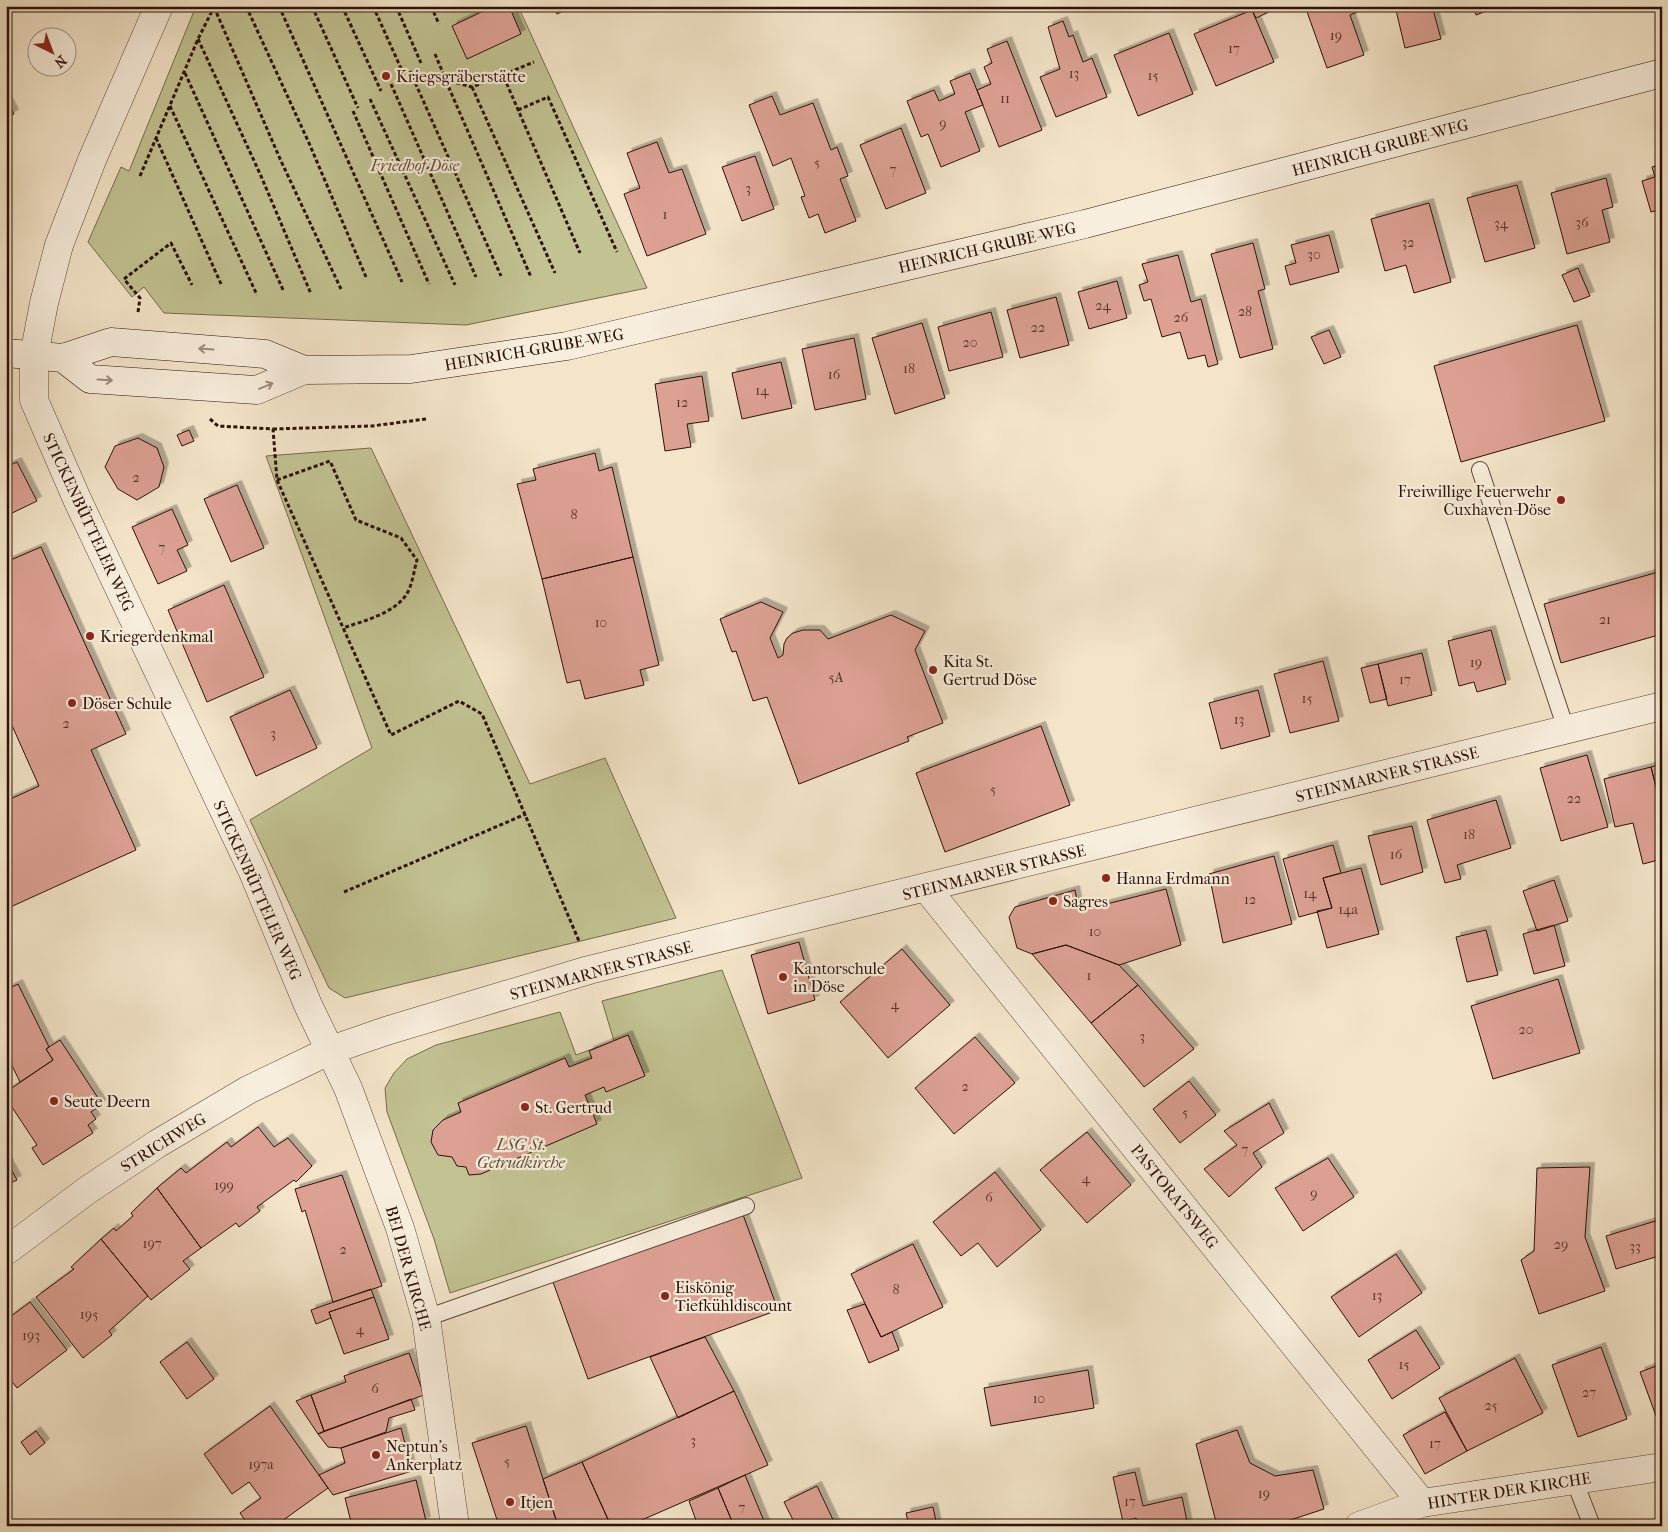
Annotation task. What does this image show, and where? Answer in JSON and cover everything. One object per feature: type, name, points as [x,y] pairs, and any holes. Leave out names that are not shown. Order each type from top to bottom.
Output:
[{"type":"street","name":"STICKENBÜTTELER WEG","points":[[159,6],[92,160],[59,245],[44,303],[34,356],[34,400],[81,508],[253,872],[308,1005],[331,1050]]},
{"type":"street","name":"HEINRICH-GRUBE-WEG","points":[[63,358],[90,379],[257,390],[304,370],[411,369],[567,346],[1085,224],[1662,73]]},
{"type":"street","name":"HEINRICH-GRUBE-WEG","points":[[6,353],[63,358],[112,342],[265,354],[304,370]]},
{"type":"street","name":"STEINMARNER STRASSE","points":[[331,1050],[405,1025],[589,970],[927,889],[1662,706]]},
{"type":"street","name":"PASTORATSWEG","points":[[927,889],[1422,1503]]},
{"type":"street","name":"STRICHWEG","points":[[6,1252],[89,1189],[157,1144],[248,1090],[331,1050]]},
{"type":"street","name":"BEI DER KIRCHE","points":[[331,1050],[348,1088],[400,1228],[426,1318],[455,1526]]},
{"type":"street","name":"HINTER DER KIRCHE","points":[[1358,1526],[1422,1503],[1662,1467]]},
{"type":"lane","points":[[1480,470],[1566,730]]},
{"type":"lane","points":[[426,1318],[746,1206]]},
{"type":"lane","points":[[1574,1480],[1592,1526]]},
{"type":"path","points":[[246,6],[309,143],[366,277]]},
{"type":"path","points":[[279,6],[402,282]]},
{"type":"path","points":[[312,6],[358,108]]},
{"type":"path","points":[[342,6],[381,91]]},
{"type":"path","points":[[373,6],[404,75]]},
{"type":"path","points":[[396,6],[421,63]]},
{"type":"path","points":[[431,6],[439,24]]},
{"type":"path","points":[[140,176],[198,39],[214,7]]},
{"type":"path","points":[[214,7],[281,161],[341,289]]},
{"type":"path","points":[[198,39],[261,176],[311,294]]},
{"type":"path","points":[[435,54],[530,277]]},
{"type":"path","points":[[446,80],[472,87],[534,62]]},
{"type":"path","points":[[410,71],[501,276]]},
{"type":"path","points":[[185,73],[284,292]]},
{"type":"path","points":[[503,76],[580,253]]},
{"type":"path","points":[[391,84],[476,277]]},
{"type":"path","points":[[472,87],[555,273]]},
{"type":"path","points":[[518,110],[548,97],[618,252]]},
{"type":"path","points":[[370,99],[455,285]]},
{"type":"path","points":[[170,106],[257,295]]},
{"type":"path","points":[[354,111],[429,284]]},
{"type":"path","points":[[156,138],[221,284]]},
{"type":"path","points":[[137,314],[140,298],[124,279],[171,243],[192,285]]},
{"type":"path","points":[[207,417],[218,426],[273,429],[372,426],[426,419]]},
{"type":"path","points":[[273,429],[277,480],[391,735],[459,701],[482,714],[526,814],[589,970]]},
{"type":"path","points":[[277,480],[330,460],[356,520],[401,538],[416,560],[407,595],[374,617],[343,628]]},
{"type":"path","points":[[344,892],[526,814]]},
{"type":"green space","name":"Friedhof Döse","points":[[196,6],[518,6],[647,288],[466,325],[164,313],[144,287],[132,297],[88,242],[121,167],[129,171]]},
{"type":"green space","points":[[371,448],[530,784],[605,758],[676,918],[345,998],[329,988],[250,820],[372,748],[266,456]]},
{"type":"green space","name":"LSG St. Getrudkirche","points":[[722,970],[802,1178],[450,1293],[434,1239],[387,1112],[385,1088],[394,1073],[407,1059],[436,1045],[560,1012],[576,1055],[614,1041],[602,1001]]},
{"type":"building","points":[[494,6],[509,6],[521,34],[467,59],[452,26]]},
{"type":"building","points":[[553,6],[574,6],[557,14]]},
{"type":"building","points":[[1250,6],[1282,6],[1256,18]]},
{"type":"building","points":[[1305,6],[1358,6],[1360,11],[1350,15],[1364,55],[1327,68]]},
{"type":"building","points":[[1395,6],[1432,6],[1441,39],[1405,48]]},
{"type":"building","points":[[1473,6],[1500,6],[1476,15]]},
{"type":"building","points":[[1252,10],[1274,62],[1216,86],[1194,34]]},
{"type":"building","points":[[1063,21],[1069,37],[1073,35],[1083,62],[1092,58],[1107,97],[1056,117],[1040,77],[1060,69],[1048,27]]},
{"type":"building","points":[[1169,33],[1193,94],[1138,116],[1114,55]]},
{"type":"building","points":[[1007,41],[1042,130],[999,147],[977,90],[991,84],[984,67],[992,63],[987,49]]},
{"type":"building","points":[[970,73],[983,105],[965,112],[980,151],[941,167],[928,134],[921,137],[907,101],[934,90],[939,101],[955,94],[950,81]]},
{"type":"building","points":[[772,96],[780,115],[813,103],[831,150],[837,147],[848,176],[840,179],[856,221],[825,233],[818,214],[809,218],[801,197],[805,196],[791,158],[773,166],[749,105]]},
{"type":"building","points":[[6,98],[14,114],[6,118]]},
{"type":"building","points":[[901,128],[926,193],[886,209],[860,145]]},
{"type":"building","points":[[657,142],[669,173],[682,169],[706,234],[647,256],[624,194],[640,188],[627,153]]},
{"type":"building","points":[[755,156],[774,209],[742,221],[722,167]]},
{"type":"building","points":[[1662,164],[1662,209],[1651,212],[1642,181],[1655,177],[1652,167]]},
{"type":"building","points":[[1606,178],[1613,207],[1602,210],[1610,242],[1567,254],[1551,193]]},
{"type":"building","points":[[1517,185],[1535,248],[1485,262],[1467,198]]},
{"type":"building","points":[[1429,203],[1451,282],[1414,293],[1406,265],[1385,271],[1371,219]]},
{"type":"building","points":[[1329,235],[1339,272],[1290,285],[1285,266],[1296,263],[1291,245]]},
{"type":"building","points":[[1253,243],[1265,289],[1258,291],[1273,349],[1240,358],[1211,254]]},
{"type":"building","points":[[1178,255],[1191,302],[1201,299],[1218,364],[1208,367],[1205,355],[1188,359],[1180,332],[1162,337],[1151,299],[1144,301],[1139,285],[1148,282],[1142,264]]},
{"type":"building","points":[[1578,268],[1590,296],[1574,302],[1562,275]]},
{"type":"building","points":[[1117,281],[1127,318],[1089,329],[1078,292]]},
{"type":"building","points":[[1056,297],[1069,345],[1020,358],[1007,310]]},
{"type":"building","points":[[991,312],[1003,357],[949,371],[938,327]]},
{"type":"building","points":[[922,323],[945,398],[895,414],[872,338]]},
{"type":"building","points":[[1577,325],[1605,421],[1461,462],[1434,366]]},
{"type":"building","points":[[1329,330],[1341,357],[1324,364],[1311,337]]},
{"type":"building","points":[[854,338],[866,399],[815,410],[802,349]]},
{"type":"building","points":[[781,362],[792,408],[742,419],[732,373]]},
{"type":"building","points":[[702,376],[709,421],[687,424],[691,447],[665,451],[655,384]]},
{"type":"building","points":[[189,430],[194,441],[182,446],[177,435]]},
{"type":"building","points":[[138,438],[157,448],[164,467],[159,487],[137,500],[118,489],[105,467],[115,446]]},
{"type":"building","points":[[595,453],[599,471],[612,467],[633,557],[542,579],[517,484],[536,480],[533,469]]},
{"type":"building","points":[[17,462],[37,501],[6,516],[6,467]]},
{"type":"building","points":[[237,485],[264,548],[231,562],[204,499]]},
{"type":"building","points":[[172,509],[188,545],[177,550],[187,571],[158,584],[132,527]]},
{"type":"building","name":"Döser Schule","points":[[41,547],[126,734],[91,750],[136,850],[6,909],[6,801],[39,786],[6,712],[6,562]]},
{"type":"building","points":[[633,557],[659,665],[640,670],[644,685],[585,699],[580,680],[567,683],[542,579]]},
{"type":"building","points":[[1662,571],[1662,634],[1561,663],[1544,604]]},
{"type":"building","points":[[224,585],[264,677],[207,702],[168,610]]},
{"type":"building","points":[[761,602],[783,612],[770,638],[778,658],[783,655],[784,644],[787,638],[793,633],[803,630],[820,630],[828,639],[891,615],[925,631],[915,650],[943,723],[907,737],[909,741],[799,784],[767,697],[753,701],[736,651],[732,652],[720,619]]},
{"type":"building","points":[[1491,630],[1506,684],[1477,692],[1474,682],[1459,686],[1448,641]]},
{"type":"building","points":[[1422,653],[1432,695],[1388,706],[1378,664]]},
{"type":"building","points":[[1323,661],[1339,721],[1290,733],[1274,674]]},
{"type":"building","points":[[1378,664],[1387,699],[1370,703],[1361,668]]},
{"type":"building","points":[[290,690],[317,748],[256,776],[230,717]]},
{"type":"building","points":[[1258,690],[1270,736],[1221,749],[1209,703]]},
{"type":"building","points":[[1041,726],[1070,805],[945,852],[916,773]]},
{"type":"building","points":[[1587,755],[1608,827],[1561,841],[1540,768]]},
{"type":"building","points":[[1662,764],[1662,811],[1651,767]]},
{"type":"building","points":[[1651,767],[1662,811],[1662,859],[1643,864],[1633,823],[1615,827],[1604,779]]},
{"type":"building","points":[[1496,800],[1511,848],[1457,865],[1461,879],[1445,883],[1427,820]]},
{"type":"building","points":[[1412,826],[1423,872],[1381,885],[1368,836]]},
{"type":"building","points":[[1333,845],[1341,873],[1323,878],[1332,908],[1299,917],[1283,859]]},
{"type":"building","points":[[1274,856],[1292,924],[1223,943],[1209,874]]},
{"type":"building","points":[[1361,868],[1379,934],[1327,948],[1317,911],[1332,908],[1323,878]]},
{"type":"building","points":[[1554,880],[1568,921],[1537,931],[1523,891]]},
{"type":"building","points":[[1166,889],[1181,945],[1119,965],[1066,945],[1032,954],[1017,948],[1009,917],[1015,907],[1075,890],[1079,911]]},
{"type":"building","points":[[1554,925],[1565,966],[1534,974],[1523,934]]},
{"type":"building","points":[[1486,930],[1498,975],[1467,982],[1456,937]]},
{"type":"building","name":"Kantorschule in Döse","points":[[799,942],[815,1000],[768,1014],[751,955]]},
{"type":"building","points":[[1066,945],[1119,965],[1138,985],[1091,1023],[1032,954]]},
{"type":"building","points":[[902,949],[950,1005],[888,1058],[840,1002]]},
{"type":"building","points":[[1558,979],[1580,1053],[1493,1079],[1471,1006]]},
{"type":"building","points":[[18,984],[49,1047],[46,1049],[53,1060],[20,1082],[6,1053],[6,990]]},
{"type":"building","points":[[1138,985],[1194,1049],[1144,1087],[1091,1023]]},
{"type":"building","name":"St. Gertrud","points":[[628,1035],[645,1076],[606,1092],[604,1087],[585,1095],[597,1124],[481,1174],[469,1175],[466,1167],[457,1166],[452,1157],[438,1155],[431,1142],[433,1130],[443,1120],[461,1112],[458,1103],[565,1058],[569,1067],[592,1058],[589,1051]]},
{"type":"building","points":[[975,1037],[1015,1083],[954,1134],[915,1088]]},
{"type":"building","name":"Seute Deern","points":[[60,1040],[102,1104],[91,1112],[96,1119],[88,1125],[93,1133],[43,1165],[32,1148],[37,1145],[6,1098],[6,1092],[53,1060],[46,1049]]},
{"type":"building","points":[[1189,1081],[1216,1115],[1180,1143],[1153,1109]]},
{"type":"building","points":[[1269,1103],[1284,1133],[1253,1153],[1262,1167],[1229,1197],[1204,1169],[1237,1145],[1224,1131]]},
{"type":"building","points":[[258,1127],[274,1147],[288,1138],[312,1166],[296,1182],[294,1180],[257,1207],[260,1211],[239,1227],[236,1223],[201,1248],[157,1188],[181,1168],[186,1173],[227,1142],[231,1147]]},
{"type":"building","points":[[1087,1132],[1131,1185],[1087,1223],[1040,1170]]},
{"type":"building","points":[[1328,1158],[1354,1197],[1303,1231],[1275,1188]]},
{"type":"building","points":[[6,1160],[17,1180],[6,1185]]},
{"type":"building","points":[[1590,1167],[1585,1237],[1605,1291],[1539,1314],[1521,1260],[1534,1251],[1537,1168]]},
{"type":"building","points":[[995,1172],[1041,1230],[997,1267],[978,1243],[961,1256],[933,1222]]},
{"type":"building","points":[[342,1175],[382,1286],[333,1302],[305,1210],[302,1212],[295,1189]]},
{"type":"building","points":[[157,1188],[201,1248],[183,1261],[190,1269],[151,1300],[101,1239],[114,1228],[116,1231],[133,1216],[131,1213]]},
{"type":"building","name":"Eiskönig Tiefkühldiscount","points":[[742,1212],[778,1310],[588,1379],[553,1282]]},
{"type":"building","points":[[1662,1219],[1662,1255],[1616,1269],[1606,1236]]},
{"type":"building","points":[[101,1239],[148,1296],[109,1331],[112,1335],[83,1358],[36,1297],[74,1269],[71,1267]]},
{"type":"building","points":[[913,1244],[943,1307],[881,1337],[851,1274]]},
{"type":"building","points":[[1396,1254],[1422,1293],[1359,1337],[1331,1297]]},
{"type":"building","points":[[371,1289],[374,1297],[329,1312],[331,1318],[316,1324],[311,1310]]},
{"type":"building","points":[[374,1297],[389,1339],[344,1354],[329,1312]]},
{"type":"building","points":[[30,1302],[67,1350],[17,1388],[6,1374],[6,1320]]},
{"type":"building","points":[[865,1304],[881,1337],[892,1332],[899,1350],[869,1363],[847,1310]]},
{"type":"building","points":[[1416,1330],[1440,1368],[1392,1399],[1368,1360]]},
{"type":"building","points":[[705,1337],[734,1391],[678,1418],[650,1357]]},
{"type":"building","points":[[187,1342],[214,1379],[187,1399],[160,1362]]},
{"type":"building","points":[[1601,1347],[1627,1419],[1578,1437],[1552,1365]]},
{"type":"building","points":[[409,1353],[424,1395],[324,1431],[311,1395],[346,1382],[344,1376]]},
{"type":"building","points":[[1515,1358],[1543,1413],[1467,1451],[1439,1398]]},
{"type":"building","points":[[1662,1364],[1662,1414],[1656,1416],[1640,1372]]},
{"type":"building","points":[[1088,1370],[1094,1408],[991,1426],[984,1388]]},
{"type":"building","points":[[734,1391],[768,1465],[628,1526],[611,1526],[582,1462]]},
{"type":"building","points":[[311,1395],[324,1431],[318,1434],[296,1401]]},
{"type":"building","points":[[411,1399],[415,1410],[389,1418],[386,1432],[341,1448],[328,1447],[318,1434]]},
{"type":"building","points":[[270,1406],[328,1488],[275,1526],[249,1526],[240,1513],[261,1498],[249,1482],[232,1494],[204,1454]]},
{"type":"building","points":[[1445,1412],[1467,1451],[1425,1474],[1403,1435]]},
{"type":"building","points":[[526,1426],[558,1526],[499,1526],[472,1443]]},
{"type":"building","name":"Neptun's Ankerplatz","points":[[401,1428],[412,1471],[333,1495],[319,1475],[345,1463],[341,1448]]},
{"type":"building","points":[[1237,1430],[1250,1463],[1275,1476],[1313,1470],[1324,1509],[1272,1526],[1217,1526],[1196,1444]]},
{"type":"building","points":[[36,1431],[45,1443],[30,1455],[21,1442]]},
{"type":"building","points":[[582,1462],[611,1526],[558,1526],[543,1479]]},
{"type":"building","points":[[1135,1472],[1143,1506],[1182,1497],[1188,1526],[1138,1526],[1136,1518],[1123,1522],[1113,1477]]},
{"type":"building","points":[[745,1475],[766,1526],[734,1526],[718,1488]]},
{"type":"building","points":[[416,1480],[426,1521],[407,1526],[352,1526],[345,1498]]},
{"type":"building","points":[[817,1486],[836,1526],[796,1526],[784,1502]]},
{"type":"building","points":[[718,1488],[734,1526],[698,1526],[689,1501]]},
{"type":"building","points":[[933,1507],[937,1526],[909,1526],[906,1513]]},
{"type":"place","name":"Kriegsgräberstätte","points":[[386,76]]},
{"type":"place","name":"Freiwillige Feuerwehr Cuxhaven-Döse","points":[[1561,500]]},
{"type":"place","name":"Kriegerdenkmal","points":[[90,636]]},
{"type":"place","name":"Kita St. Gertrud Döse","points":[[933,670]]},
{"type":"place","name":"Döser Schule","points":[[72,703]]},
{"type":"place","name":"Hanna Erdmann","points":[[1106,878]]},
{"type":"place","name":"Sagres","points":[[1053,901]]},
{"type":"place","name":"Kantorschule in Döse","points":[[783,977]]},
{"type":"place","name":"Seute Deern","points":[[54,1101]]},
{"type":"place","name":"St. Gertrud","points":[[525,1107]]},
{"type":"place","name":"Eiskönig Tiefkühldiscount","points":[[665,1296]]},
{"type":"place","name":"Neptun's Ankerplatz","points":[[376,1455]]},
{"type":"place","name":"Itjen","points":[[510,1502]]}]
